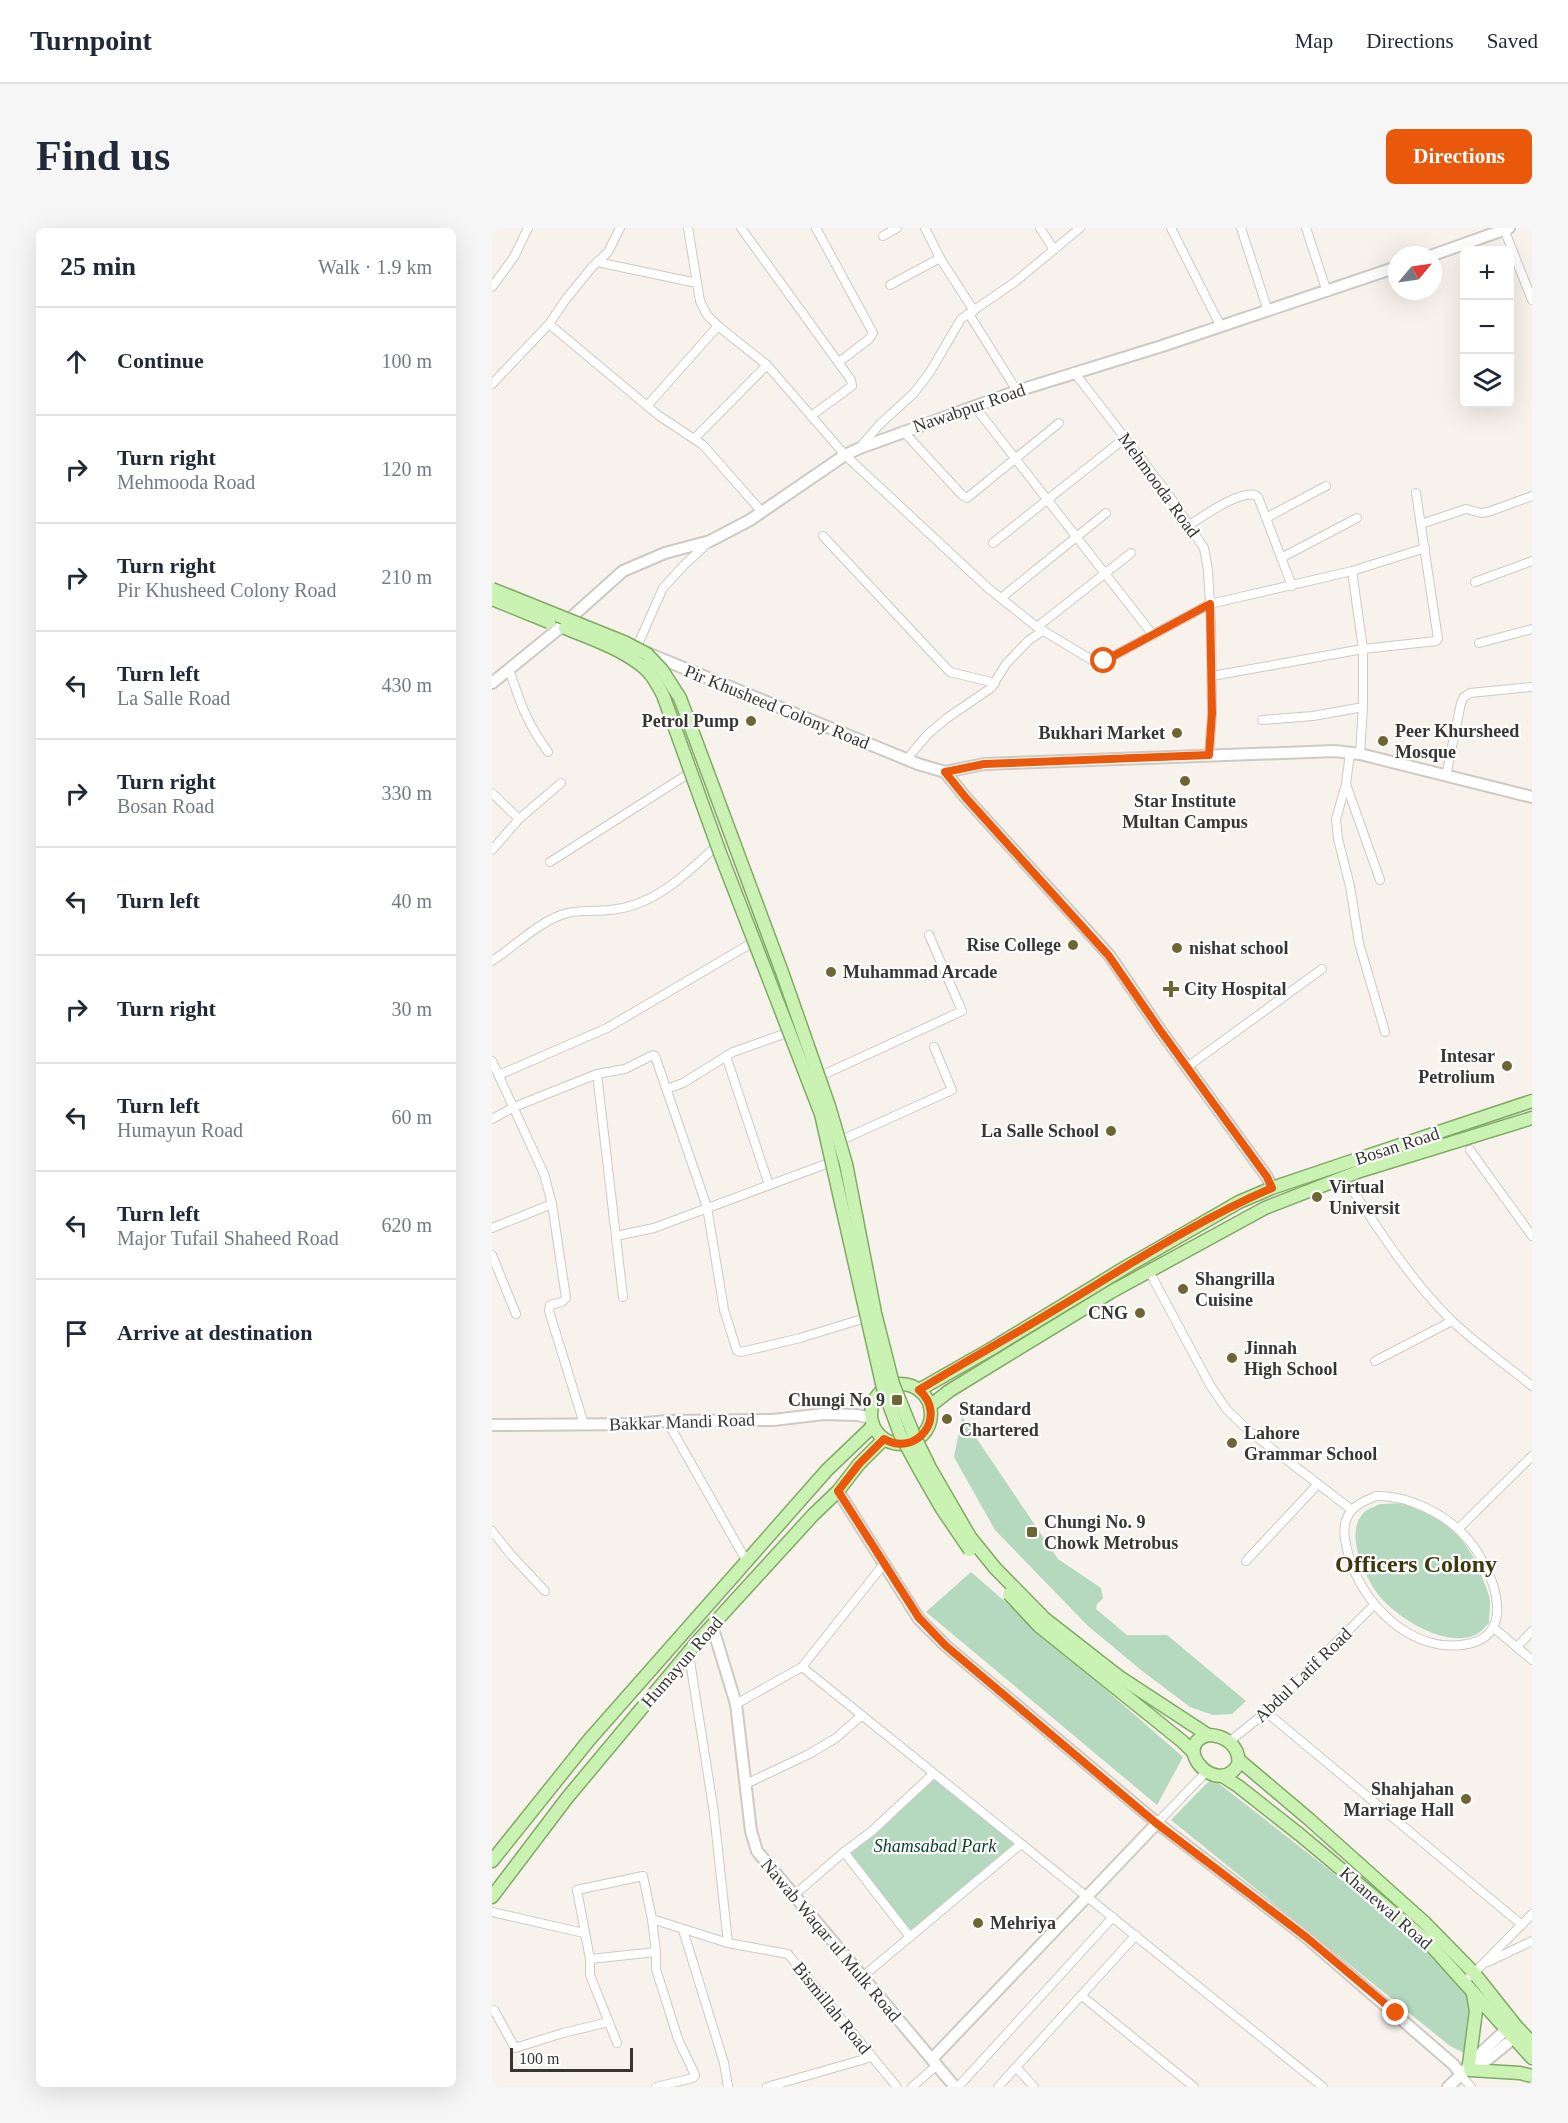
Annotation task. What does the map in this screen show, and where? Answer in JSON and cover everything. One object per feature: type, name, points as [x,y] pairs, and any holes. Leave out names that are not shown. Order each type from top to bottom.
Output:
[{"type":"main road","points":[[492,589],[638,645],[662,670],[680,698],[782,972],[829,1106],[846,1164],[880,1338],[893,1384],[913,1433],[970,1537],[1042,1623],[1208,1735],[1229,1742],[1235,1748],[1239,1760],[1478,1969],[1513,2031],[1532,2043]]},
{"type":"main road","points":[[492,599],[621,652],[642,665],[653,677],[663,695],[720,853],[821,1114],[883,1388],[900,1434],[942,1509],[963,1541],[988,1572],[1042,1623],[1183,1742],[1207,1771],[1224,1777],[1235,1771],[1239,1760]]},
{"type":"main road","name":"Bosan Road","points":[[919,1390],[1239,1202],[1272,1188],[1532,1101]]},
{"type":"main road","name":"Bosan Road","points":[[930,1406],[949,1391],[1149,1271],[1265,1208],[1360,1171],[1532,1118]]},
{"type":"main road","points":[[898,1383],[907,1384],[919,1390],[926,1397],[931,1416],[922,1435],[915,1440],[898,1444],[884,1439],[872,1422],[873,1402],[882,1389],[898,1383]]},
{"type":"main road","name":"Humayun Road","points":[[492,1860],[589,1740],[872,1422]]},
{"type":"main road","name":"Humayun Road","points":[[492,1897],[567,1798],[661,1684],[884,1439]]},
{"type":"main road","points":[[661,1684],[690,1661],[715,1635],[838,1491]]},
{"type":"main road","points":[[1193,1752],[1197,1740],[1208,1735]]},
{"type":"main road","name":"Khanewal Road","points":[[1224,1777],[1299,1834],[1426,1941],[1513,2031],[1532,2058]]},
{"type":"main road","points":[[1299,1834],[1310,1820]]},
{"type":"main road","points":[[1468,1986],[1476,2011],[1466,2070],[1520,2073],[1532,2076]]},
{"type":"street","points":[[492,287],[514,257],[528,228]]},
{"type":"street","points":[[492,384],[549,324],[566,299],[613,244],[620,228]]},
{"type":"street","points":[[688,228],[700,301],[707,315],[717,326],[767,365],[845,455],[1001,598],[1040,629],[1095,662],[1104,661],[1210,604],[1352,571],[1425,548]]},
{"type":"street","points":[[741,228],[851,380],[852,386],[811,416]]},
{"type":"street","points":[[816,228],[873,333],[870,339],[839,362]]},
{"type":"street","points":[[883,236],[897,228]]},
{"type":"street","points":[[925,228],[1017,391]]},
{"type":"street","points":[[1040,228],[1054,250]]},
{"type":"street","points":[[860,448],[880,424],[914,393],[930,372],[955,328],[971,312],[1015,282],[1080,228]]},
{"type":"street","points":[[1171,228],[1221,327]]},
{"type":"street","points":[[1241,228],[1268,311]]},
{"type":"street","points":[[1306,228],[1327,292]]},
{"type":"street","points":[[1442,252],[1506,229],[1532,299]]},
{"type":"street","points":[[890,285],[940,258]]},
{"type":"street","points":[[597,262],[697,283]]},
{"type":"street","name":"Nawabpur Road","points":[[492,683],[575,615],[623,571],[664,553],[710,541],[762,512],[845,455],[860,448],[903,430],[1017,391],[1221,327],[1388,270]]},
{"type":"street","points":[[549,324],[647,406],[703,445],[762,512]]},
{"type":"street","points":[[647,406],[717,326]]},
{"type":"street","points":[[694,439],[767,365]]},
{"type":"street","name":"Mehmooda Road","points":[[1074,372],[1166,491],[1204,548],[1210,604],[1212,676],[1209,755]]},
{"type":"street","points":[[975,407],[1153,635]]},
{"type":"street","points":[[903,430],[967,498],[1059,423]]},
{"type":"street","points":[[993,543],[1125,438]]},
{"type":"street","points":[[1266,518],[1326,486]]},
{"type":"street","points":[[1212,676],[1363,649],[1436,641],[1438,639],[1416,492]]},
{"type":"street","points":[[1189,525],[1225,504],[1250,494],[1258,497],[1292,586]]},
{"type":"street","points":[[1421,524],[1466,509],[1481,513],[1488,512],[1532,496]]},
{"type":"street","points":[[1001,598],[1106,513]]},
{"type":"street","points":[[1281,558],[1357,518]]},
{"type":"street","points":[[823,536],[950,672],[995,682]]},
{"type":"street","points":[[638,645],[663,588],[710,541]]},
{"type":"street","points":[[911,753],[941,723],[991,688],[1011,658],[1040,629],[1131,553]]},
{"type":"street","points":[[1474,582],[1532,561]]},
{"type":"street","points":[[1352,571],[1363,649],[1363,707],[1355,754],[1336,819],[1359,943],[1385,1032]]},
{"type":"street","points":[[1479,643],[1532,629]]},
{"type":"street","name":"Pir Khusheed Colony Road","points":[[638,645],[918,764],[945,772]]},
{"type":"street","points":[[509,669],[523,711],[532,730],[548,752]]},
{"type":"street","points":[[1446,776],[1461,703],[1466,695],[1532,687]]},
{"type":"street","points":[[1262,720],[1313,716],[1363,707]]},
{"type":"street","points":[[1272,1188],[1267,1177],[1186,1067],[1109,956],[945,772],[984,764],[1209,755],[1355,754],[1532,797]]},
{"type":"street","points":[[550,862],[688,774]]},
{"type":"street","points":[[492,850],[519,819],[561,783]]},
{"type":"street","points":[[1346,784],[1380,880]]},
{"type":"street","points":[[492,793],[519,819]]},
{"type":"street","points":[[492,961],[559,916],[579,910],[612,910],[658,895],[714,848]]},
{"type":"street","points":[[825,1074],[962,1011],[929,935]]},
{"type":"street","points":[[499,1075],[608,1028],[750,944]]},
{"type":"street","points":[[1186,1067],[1322,969]]},
{"type":"street","points":[[668,1089],[683,1083],[726,1056],[784,1034]]},
{"type":"street","points":[[846,1138],[952,1090],[934,1047]]},
{"type":"street","points":[[492,1119],[514,1107],[597,1074],[625,1069],[653,1055],[657,1059],[668,1089],[707,1207],[724,1310],[737,1351],[800,1338],[859,1320]]},
{"type":"street","points":[[726,1056],[769,1185]]},
{"type":"street","points":[[492,1061],[540,1162],[552,1204],[566,1298],[562,1302],[550,1305],[549,1311],[584,1424]]},
{"type":"street","points":[[597,1074],[623,1297]]},
{"type":"street","points":[[1470,1150],[1532,1236]]},
{"type":"street","points":[[616,1236],[654,1228],[826,1164]]},
{"type":"street","points":[[1353,1191],[1399,1261],[1452,1321],[1532,1386]]},
{"type":"street","points":[[492,1228],[552,1204]]},
{"type":"street","points":[[492,1255],[516,1314]]},
{"type":"street","points":[[1149,1271],[1210,1385],[1227,1410],[1249,1431],[1352,1510]]},
{"type":"street","points":[[1376,1361],[1452,1321]]},
{"type":"street","name":"Bakkar Mandi Road","points":[[492,1425],[773,1420],[824,1414],[857,1415],[872,1422]]},
{"type":"street","points":[[668,1421],[747,1562]]},
{"type":"street","points":[[1458,1529],[1532,1456]]},
{"type":"street","points":[[1246,1561],[1318,1484]]},
{"type":"street","points":[[838,1491],[919,1618],[946,1646],[1156,1823],[1306,1937],[1454,2065],[1466,2070]]},
{"type":"street","points":[[1376,1496],[1396,1498],[1421,1506],[1458,1529],[1474,1546],[1489,1569],[1497,1616],[1494,1628],[1486,1636],[1470,1644],[1441,1644],[1426,1641],[1402,1630],[1374,1605],[1360,1583],[1350,1560],[1344,1528],[1352,1510],[1376,1496]]},
{"type":"street","points":[[492,1531],[545,1591]]},
{"type":"street","points":[[736,1704],[802,1667],[884,1565]]},
{"type":"street","name":"Abdul Latif Road","points":[[1229,1742],[1266,1712],[1374,1605]]},
{"type":"street","points":[[1494,1628],[1532,1660]]},
{"type":"street","points":[[1517,1647],[1532,1631]]},
{"type":"street","name":"Nawab Waqar ul Mulk Road","points":[[715,1635],[736,1704],[751,1831],[757,1851],[957,2087]]},
{"type":"street","points":[[690,1661],[714,1813],[728,1943]]},
{"type":"street","points":[[802,1667],[1323,2087]]},
{"type":"street","points":[[1266,1712],[1522,1925]]},
{"type":"street","points":[[746,1784],[809,1754],[836,1738],[861,1716]]},
{"type":"street","points":[[912,2087],[1086,1896],[1207,1771]]},
{"type":"street","points":[[793,1896],[872,1831],[933,1774]]},
{"type":"street","points":[[862,1977],[1021,1844]]},
{"type":"street","points":[[844,1852],[910,1937]]},
{"type":"street","points":[[617,2043],[590,1975],[590,1959],[577,1890],[643,1876],[652,1919],[656,1970],[678,2039],[695,2075],[693,2078],[656,2087]]},
{"type":"street","points":[[492,1912],[584,1933]]},
{"type":"street","points":[[1468,1986],[1478,1969],[1532,1914]]},
{"type":"street","points":[[957,2087],[1113,1917]]},
{"type":"street","name":"Bismillah Road","points":[[652,1919],[728,1943],[788,1954],[897,2087]]},
{"type":"street","points":[[683,1929],[724,2063],[728,2087]]},
{"type":"street","points":[[998,2087],[1136,1935]]},
{"type":"street","points":[[1478,1969],[1532,1941]]},
{"type":"street","points":[[590,1959],[656,1952]]},
{"type":"street","points":[[1082,1996],[1194,2087]]},
{"type":"street","points":[[494,2010],[515,2048],[609,2022]]},
{"type":"street","points":[[1448,2087],[1513,2031]]},
{"type":"street","points":[[767,2087],[872,2057]]},
{"type":"street","points":[[1017,2068],[1034,2087]]},
{"type":"street","points":[[1466,2070],[1471,2087]]},
{"type":"green space","points":[[962,1417],[1058,1559],[1101,1588],[1103,1598],[1097,1604],[1096,1609],[1127,1635],[1167,1635],[1246,1701],[1232,1714],[1213,1715],[1190,1707],[1088,1626],[995,1530],[954,1457]]},
{"type":"green space","points":[[1380,1504],[1403,1504],[1431,1514],[1443,1522],[1464,1543],[1479,1568],[1489,1599],[1489,1623],[1479,1633],[1463,1638],[1437,1635],[1411,1622],[1381,1598],[1368,1579],[1358,1554],[1356,1541],[1359,1518],[1367,1510]]},
{"type":"green space","points":[[971,1572],[1183,1757],[1157,1805],[926,1612]]},
{"type":"green space","name":"Shamsabad Park","points":[[933,1776],[1019,1844],[910,1933],[848,1853]]},
{"type":"green space","points":[[1212,1778],[1364,1897],[1414,1940],[1475,1999],[1464,2053],[1450,2046],[1171,1820]]},
{"type":"place","name":"Petrol Pump","points":[[751,721]]},
{"type":"place","name":"Bukhari Market","points":[[1177,733]]},
{"type":"place","name":"Peer Khursheed Mosque","points":[[1383,741]]},
{"type":"place","name":"Star Institute Multan Campus","points":[[1185,781]]},
{"type":"place","name":"Rise College","points":[[1073,945]]},
{"type":"place","name":"nishat school","points":[[1177,948]]},
{"type":"place","name":"Muhammad Arcade","points":[[831,972]]},
{"type":"place","name":"City Hospital","points":[[1171,989]]},
{"type":"place","name":"Intesar Petrolium","points":[[1507,1066]]},
{"type":"place","name":"La Salle School","points":[[1111,1131]]},
{"type":"place","name":"Virtual Universit","points":[[1317,1197]]},
{"type":"place","name":"Shangrilla Cuisine","points":[[1183,1289]]},
{"type":"place","name":"CNG","points":[[1140,1313]]},
{"type":"place","name":"Jinnah High School","points":[[1232,1358]]},
{"type":"place","name":"Chungi No 9","points":[[897,1400]]},
{"type":"place","name":"Standard Chartered","points":[[947,1419]]},
{"type":"place","name":"Lahore Grammar School","points":[[1232,1443]]},
{"type":"place","name":"Chungi No. 9 Chowk Metrobus","points":[[1032,1532]]},
{"type":"place","name":"Shahjahan Marriage Hall","points":[[1466,1799]]},
{"type":"place","name":"Mehriya","points":[[978,1923]]},
{"type":"district","name":"Officers Colony","points":[[1416,1564]]},
{"type":"route","points":[[1104,661],[1210,604],[1212,713],[1209,755],[984,764],[945,772],[1023,863],[1109,956],[1267,1177],[1272,1188],[1239,1202],[919,1390],[928,1401],[931,1416],[922,1435],[915,1440],[898,1444],[884,1439],[859,1464],[838,1491],[919,1618],[946,1646],[1156,1823],[1306,1937],[1396,2013]]}]
